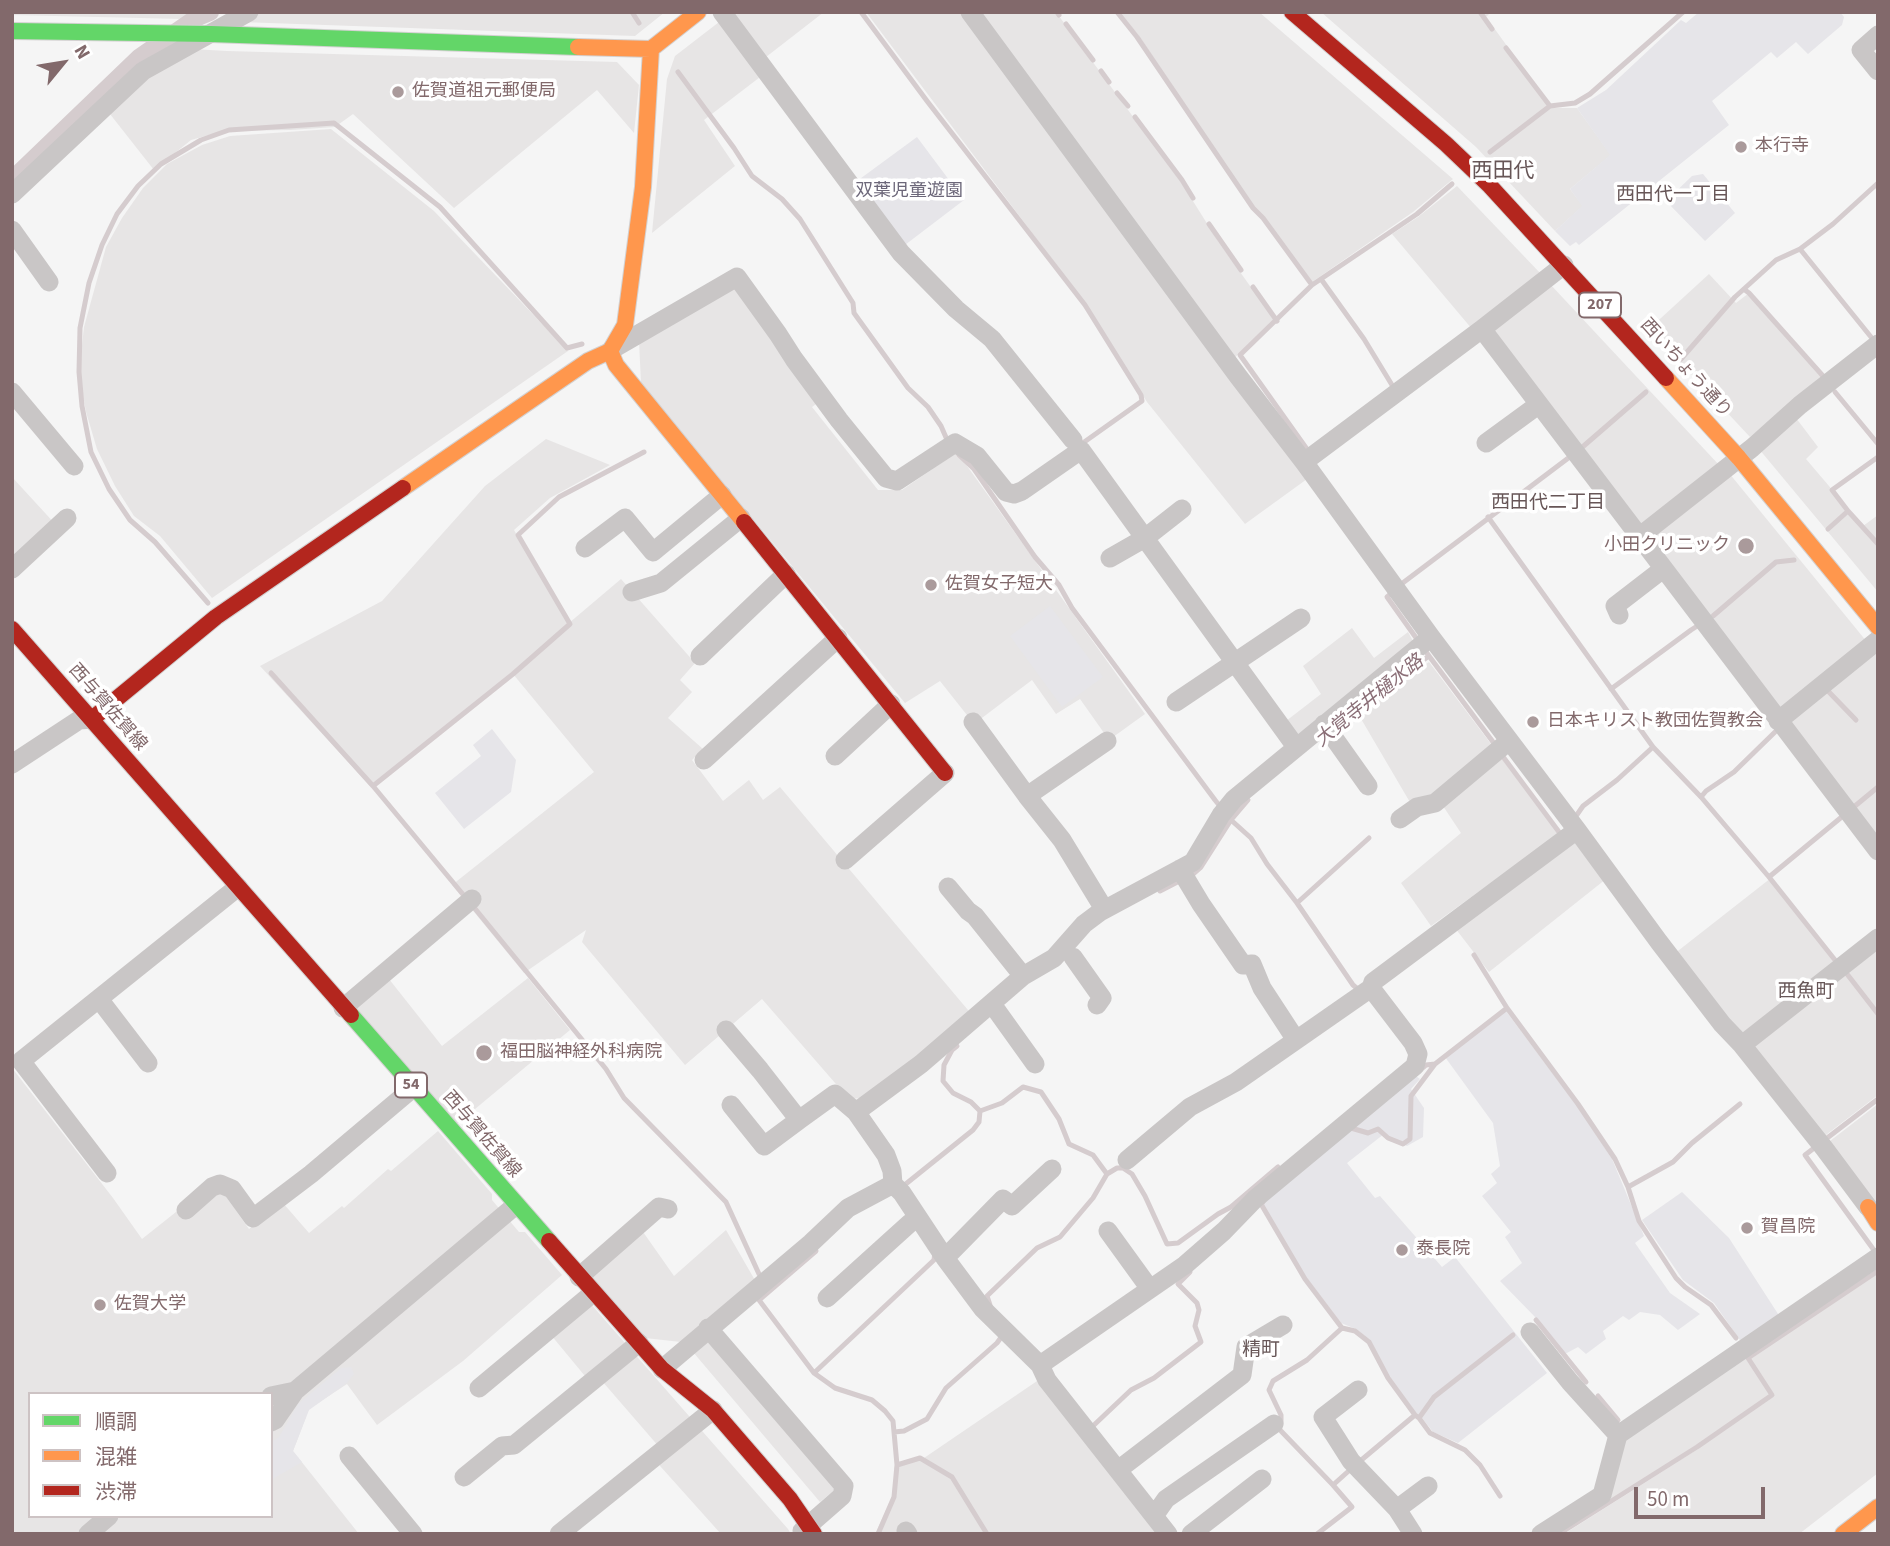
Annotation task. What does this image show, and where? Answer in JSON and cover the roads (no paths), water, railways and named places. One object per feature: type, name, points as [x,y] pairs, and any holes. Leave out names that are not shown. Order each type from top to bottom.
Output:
[{"type":"main road","points":[[12,31],[211,34],[651,49],[698,12]]},
{"type":"main road","name":"西いちょう通り","points":[[1292,12],[1446,144],[1490,186],[1739,458],[1878,627]]},
{"type":"main road","points":[[92,719],[216,617],[588,362],[610,351],[625,325],[643,187],[651,49]]},
{"type":"main road","points":[[610,351],[616,365],[945,773]]},
{"type":"main road","name":"西与賀佐賀線","points":[[12,629],[593,1293],[662,1369],[713,1410],[790,1499],[807,1531]]},
{"type":"main road","points":[[1843,1534],[1878,1507]]},
{"type":"street","points":[[722,12],[901,253],[956,309],[992,339],[1073,440]]},
{"type":"street","points":[[970,12],[1238,376],[1309,458],[1395,588],[1424,642],[1502,747],[1573,825],[1671,958],[1819,1141],[1873,1215]]},
{"type":"street","points":[[12,194],[143,71],[246,13]]},
{"type":"street","points":[[1878,35],[1861,50],[1878,71]]},
{"type":"street","points":[[12,230],[49,282]]},
{"type":"street","points":[[1309,458],[1482,330],[1564,265]]},
{"type":"street","points":[[610,351],[737,277],[809,380],[886,478],[897,481],[951,446],[977,456],[1010,493],[1022,491],[1081,450],[1296,747]]},
{"type":"street","points":[[1482,330],[1878,851]]},
{"type":"street","points":[[1639,537],[1878,344]]},
{"type":"street","points":[[12,392],[74,466]]},
{"type":"street","points":[[1486,443],[1538,405]]},
{"type":"street","points":[[585,548],[625,518],[653,552],[722,495]]},
{"type":"street","points":[[1110,558],[1145,538],[1182,509]]},
{"type":"street","points":[[12,569],[67,518]]},
{"type":"street","points":[[632,592],[661,583],[741,518]]},
{"type":"street","points":[[1619,615],[1615,606],[1663,569]]},
{"type":"street","points":[[700,656],[786,574]]},
{"type":"street","points":[[1176,702],[1301,618]]},
{"type":"street","points":[[704,761],[838,638]]},
{"type":"street","points":[[1778,720],[1878,640]]},
{"type":"street","points":[[856,1112],[995,1009],[1023,976],[1054,958],[1084,924],[1104,909],[1184,875],[1224,811],[1296,747],[1329,731],[1424,642]]},
{"type":"street","points":[[835,756],[891,704]]},
{"type":"street","points":[[12,764],[79,720],[92,719]]},
{"type":"street","points":[[973,722],[1062,840],[1104,909]]},
{"type":"street","points":[[1329,731],[1368,786]]},
{"type":"street","points":[[1027,796],[1107,741]]},
{"type":"street","points":[[1400,820],[1417,807],[1435,803],[1502,747]]},
{"type":"street","points":[[845,860],[945,773]]},
{"type":"street","points":[[1127,1160],[1190,1107],[1236,1082],[1365,992],[1373,982],[1573,825]]},
{"type":"street","points":[[1184,875],[1243,965],[1252,964],[1262,988],[1296,1040]]},
{"type":"street","points":[[107,1172],[22,1061],[238,887]]},
{"type":"street","points":[[948,887],[1023,976]]},
{"type":"street","points":[[343,1007],[468,902]]},
{"type":"street","points":[[1742,1045],[1878,938]]},
{"type":"street","points":[[1073,957],[1102,998],[1097,1005]]},
{"type":"street","points":[[1040,1365],[1185,1265],[1255,1199],[1415,1066],[1418,1054],[1413,1043],[1365,992]]},
{"type":"street","points":[[99,999],[148,1063]]},
{"type":"street","points":[[995,1009],[1035,1064]]},
{"type":"street","points":[[726,1030],[799,1120]]},
{"type":"street","points":[[186,1210],[212,1187],[220,1184],[232,1189],[253,1219],[413,1088]]},
{"type":"street","points":[[731,1105],[764,1146],[835,1094],[856,1112],[886,1155],[897,1189],[945,1258],[983,1309],[1040,1365],[1047,1380],[1168,1534]]},
{"type":"street","points":[[945,1258],[1003,1199],[1012,1206],[1052,1169]]},
{"type":"street","points":[[662,1369],[811,1243],[848,1208],[897,1189]]},
{"type":"street","points":[[273,1420],[295,1391],[516,1205]]},
{"type":"street","points":[[579,1277],[659,1207],[668,1209]]},
{"type":"street","points":[[827,1298],[910,1223]]},
{"type":"street","points":[[1108,1231],[1150,1289]]},
{"type":"street","points":[[1541,1534],[1602,1495],[1618,1435],[1876,1258]]},
{"type":"street","points":[[479,1388],[593,1293]]},
{"type":"street","points":[[1118,1470],[1242,1375],[1246,1347],[1283,1325]]},
{"type":"street","points":[[708,1328],[844,1486],[842,1496],[807,1531]]},
{"type":"street","points":[[1530,1332],[1618,1435]]},
{"type":"street","points":[[464,1477],[502,1446],[514,1445],[639,1343]]},
{"type":"street","points":[[1358,1390],[1323,1417],[1355,1465],[1397,1509],[1413,1534]]},
{"type":"street","points":[[273,1396],[295,1391]]},
{"type":"street","points":[[559,1534],[713,1410]]},
{"type":"street","points":[[1154,1516],[1166,1499],[1274,1424]]},
{"type":"street","points":[[349,1456],[413,1534]]},
{"type":"street","points":[[1191,1534],[1262,1479]]},
{"type":"street","points":[[1397,1509],[1428,1486]]},
{"type":"street","points":[[88,1534],[107,1518]]},
{"type":"waterway","points":[[12,180],[139,58],[198,17],[210,12]]},
{"type":"waterway","points":[[632,12],[639,23]]},
{"type":"waterway","points":[[861,12],[1085,305],[1141,395],[1142,401],[1080,445]]},
{"type":"waterway","points":[[1117,12],[1137,37],[1253,208],[1312,285]]},
{"type":"waterway","points":[[1480,12],[1492,29]]},
{"type":"waterway","points":[[1490,152],[1550,106],[1575,103],[1590,94],[1683,12]]},
{"type":"waterway","points":[[1066,24],[1093,60]]},
{"type":"waterway","points":[[1506,48],[1550,106]]},
{"type":"waterway","points":[[1101,71],[1109,82]]},
{"type":"waterway","points":[[678,72],[752,176],[782,199],[800,219],[853,303],[854,313],[908,388],[928,407],[948,442]]},
{"type":"waterway","points":[[1117,93],[1128,106]]},
{"type":"waterway","points":[[1135,117],[1193,198]]},
{"type":"waterway","points":[[208,603],[155,542],[130,520],[109,489],[91,452],[82,406],[79,372],[80,328],[89,283],[102,245],[117,214],[138,186],[161,164],[201,140],[229,130],[334,123],[440,207],[567,348],[582,344]]},
{"type":"waterway","name":"大覚寺井樋水路","points":[[1681,359],[1735,297],[1776,260],[1800,249],[1833,224],[1878,183]]},
{"type":"waterway","points":[[1309,452],[1240,355],[1312,285],[1417,214],[1452,184]]},
{"type":"waterway","points":[[1209,224],[1241,270]]},
{"type":"waterway","points":[[1800,249],[1871,337]]},
{"type":"waterway","points":[[1321,279],[1364,339],[1392,385]]},
{"type":"waterway","points":[[1253,287],[1277,321]]},
{"type":"waterway","points":[[1745,290],[1823,376]]},
{"type":"waterway","name":"大覚寺井樋水路","points":[[1579,450],[1646,392]]},
{"type":"waterway","points":[[1835,392],[1878,444]]},
{"type":"waterway","points":[[373,786],[513,674],[570,624],[518,535],[559,497],[644,452]]},
{"type":"waterway","points":[[959,455],[974,469],[1035,557],[1059,585],[1072,608],[1215,800],[1231,820],[1251,838],[1359,990]]},
{"type":"waterway","name":"大覚寺井樋水路","points":[[1400,585],[1571,456]]},
{"type":"waterway","points":[[1828,529],[1848,511],[1832,490],[1878,457]]},
{"type":"waterway","points":[[1848,511],[1878,544]]},
{"type":"waterway","points":[[1488,517],[1653,747],[1701,797],[1835,960]]},
{"type":"waterway","points":[[1611,689],[1713,616],[1776,562],[1794,560]]},
{"type":"waterway","name":"大覚寺井樋水路","points":[[1377,693],[1429,656],[1387,597],[1393,592]]},
{"type":"waterway","points":[[1429,656],[1496,746]]},
{"type":"waterway","points":[[271,673],[373,786],[466,898]]},
{"type":"waterway","points":[[1827,690],[1856,720]]},
{"type":"waterway","points":[[1701,797],[1734,772],[1775,732]]},
{"type":"waterway","points":[[1574,819],[1583,806],[1653,747]]},
{"type":"waterway","points":[[1501,754],[1562,836]]},
{"type":"waterway","points":[[1769,877],[1878,787]]},
{"type":"waterway","points":[[1160,891],[1201,867],[1231,820],[1248,800]]},
{"type":"waterway","points":[[1297,903],[1369,838]]},
{"type":"waterway","points":[[472,905],[606,1069],[624,1098],[726,1202],[763,1279]]},
{"type":"waterway","points":[[1474,955],[1507,1008]]},
{"type":"waterway","points":[[1847,974],[1878,1014]]},
{"type":"waterway","points":[[1420,1070],[1426,1065],[1435,1064],[1507,1008],[1615,1159],[1639,1221],[1676,1278],[1711,1305],[1736,1338]]},
{"type":"waterway","points":[[902,1187],[973,1130],[979,1122],[980,1111],[971,1102],[953,1093],[943,1081],[944,1065],[957,1046]]},
{"type":"waterway","points":[[1351,1128],[1368,1133],[1378,1129],[1388,1138],[1403,1144],[1410,1139],[1411,1096],[1435,1064]]},
{"type":"waterway","points":[[980,1111],[1002,1103],[1023,1087],[1041,1092],[1059,1119],[1069,1144],[1093,1155],[1107,1174]]},
{"type":"waterway","points":[[1876,1253],[1805,1155],[1878,1099]]},
{"type":"waterway","points":[[1628,1187],[1673,1162],[1740,1104]]},
{"type":"waterway","points":[[990,1305],[987,1296],[1037,1248],[1060,1237],[1093,1198],[1107,1174],[1117,1168],[1123,1168],[1132,1174],[1167,1244],[1178,1243],[1231,1207],[1278,1167]]},
{"type":"waterway","points":[[1263,1202],[1261,1204],[1305,1279],[1342,1328],[1307,1360],[1273,1381],[1269,1390],[1281,1415],[1281,1423]]},
{"type":"waterway","points":[[816,1251],[759,1300],[814,1373],[835,1388],[872,1400],[893,1421],[897,1465],[894,1497],[878,1534]]},
{"type":"waterway","points":[[814,1373],[934,1260],[935,1252]]},
{"type":"waterway","points":[[1559,1534],[1697,1447],[1772,1395],[1748,1358],[1878,1271]]},
{"type":"waterway","points":[[1094,1425],[1131,1390],[1154,1378],[1201,1342],[1195,1326],[1199,1310],[1197,1303],[1178,1284],[1190,1272]]},
{"type":"waterway","points":[[1536,1320],[1586,1382]]},
{"type":"waterway","points":[[1342,1328],[1355,1331],[1369,1342],[1388,1378],[1415,1415]]},
{"type":"waterway","points":[[1359,1462],[1415,1415],[1419,1418],[1434,1397],[1513,1335]]},
{"type":"waterway","points":[[894,1432],[904,1431],[927,1419],[946,1388],[1002,1336]]},
{"type":"waterway","points":[[1598,1396],[1618,1420]]},
{"type":"waterway","points":[[1419,1418],[1430,1433],[1465,1450],[1480,1465],[1500,1496]]},
{"type":"waterway","points":[[1281,1431],[1352,1507],[1317,1534]]},
{"type":"waterway","points":[[897,1465],[920,1458],[952,1477],[987,1534]]},
{"type":"waterway","points":[[1333,1485],[1352,1468]]},
{"type":"place","name":"佐賀道祖元郵便局","points":[[398,92]]},
{"type":"place","name":"本行寺","points":[[1741,147]]},
{"type":"place","name":"小田クリニック","points":[[1746,546]]},
{"type":"place","name":"佐賀女子短大","points":[[931,585]]},
{"type":"place","name":"日本キリスト教団佐賀教会","points":[[1533,722]]},
{"type":"place","name":"福田脳神経外科病院","points":[[484,1053]]},
{"type":"place","name":"賀昌院","points":[[1747,1228]]},
{"type":"place","name":"泰長院","points":[[1402,1250]]},
{"type":"place","name":"佐賀大学","points":[[100,1305]]},
{"type":"district","name":"西田代","points":[[1503,172]]},
{"type":"district","name":"西田代一丁目","points":[[1673,196]]},
{"type":"district","name":"西田代二丁目","points":[[1548,504]]},
{"type":"district","name":"西魚町","points":[[1806,993]]},
{"type":"district","name":"精町","points":[[1261,1351]]},
{"type":"park label","name":"双葉児童遊園","points":[[909,192]]}]
